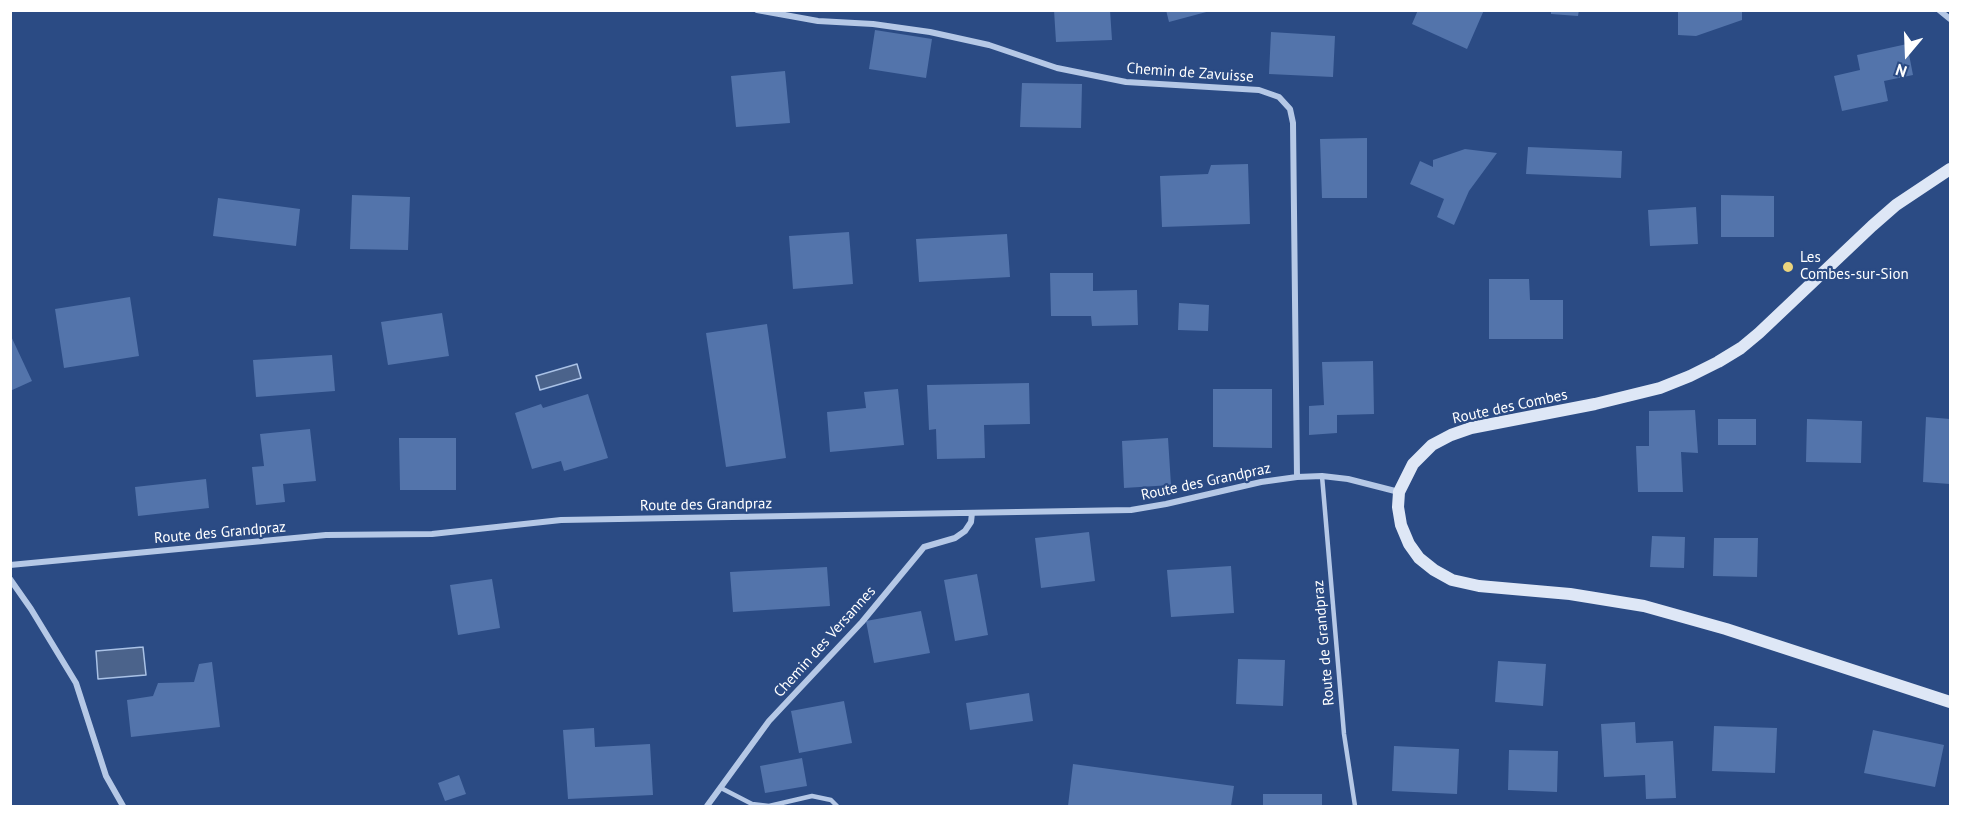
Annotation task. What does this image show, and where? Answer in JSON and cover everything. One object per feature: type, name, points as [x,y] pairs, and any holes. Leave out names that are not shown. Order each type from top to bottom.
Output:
[{"type":"street","name":"Chemin de Zavuisse","points":[[757,10],[818,21],[873,24],[930,32],[989,45],[1057,68],[1126,82],[1259,90],[1279,97],[1290,109],[1293,123],[1297,477]]},
{"type":"street","points":[[1939,10],[1950,19]]},
{"type":"street","name":"Route des Combes","points":[[1950,169],[1923,185],[1872,225],[1741,348],[1690,376],[1660,388],[1595,404],[1471,428],[1451,435],[1432,446],[1413,464],[1399,492],[1398,507],[1401,525],[1409,544],[1419,558],[1434,570],[1452,579],[1479,586],[1570,594],[1652,608],[1726,629],[1950,702]]},
{"type":"street","name":"Route des Grandpraz","points":[[10,565],[326,535],[432,534],[561,520],[1131,510],[1261,482],[1297,477],[1322,476],[1348,479],[1399,492]]},
{"type":"street","name":"Chemin des Versannes","points":[[707,807],[769,721],[862,622],[924,547],[955,538],[965,531],[971,522],[972,513]]},
{"type":"street","points":[[10,579],[76,683],[106,776],[123,807]]},
{"type":"lane","name":"Route de Grandpraz","points":[[1322,476],[1343,722],[1355,807]]},
{"type":"lane","points":[[721,788],[752,804],[769,806],[812,796],[831,800],[837,807]]},
{"type":"water","points":[[577,364],[581,378],[540,390],[536,376]]},
{"type":"water","points":[[143,647],[146,675],[98,679],[96,651]]},
{"type":"building","points":[[1054,10],[1110,10],[1112,40],[1056,42]]},
{"type":"building","points":[[1166,10],[1210,10],[1210,11],[1169,22]]},
{"type":"building","points":[[1418,10],[1484,10],[1467,49],[1412,24]]},
{"type":"building","points":[[1551,10],[1579,10],[1578,16],[1551,14]]},
{"type":"building","points":[[1678,10],[1742,10],[1742,20],[1696,36],[1678,35]]},
{"type":"building","points":[[875,30],[932,39],[926,78],[869,69]]},
{"type":"building","points":[[1271,32],[1335,36],[1333,77],[1269,74]]},
{"type":"building","points":[[1907,44],[1913,75],[1884,81],[1888,101],[1842,111],[1834,76],[1860,70],[1857,55]]},
{"type":"building","points":[[785,71],[790,123],[736,127],[731,76]]},
{"type":"building","points":[[1022,83],[1082,84],[1081,128],[1020,127]]},
{"type":"building","points":[[1367,138],[1367,198],[1322,198],[1320,139]]},
{"type":"building","points":[[1528,147],[1622,151],[1621,178],[1526,174]]},
{"type":"building","points":[[1465,149],[1497,153],[1469,191],[1454,225],[1437,217],[1444,199],[1410,184],[1420,161],[1433,167],[1433,160]]},
{"type":"building","points":[[1248,164],[1250,224],[1162,227],[1160,176],[1208,174],[1211,165]]},
{"type":"building","points":[[352,195],[410,197],[408,250],[350,249]]},
{"type":"building","points":[[1721,195],[1774,196],[1774,237],[1721,237]]},
{"type":"building","points":[[218,198],[300,209],[296,246],[213,236]]},
{"type":"building","points":[[1696,207],[1698,244],[1650,246],[1648,210]]},
{"type":"building","points":[[849,232],[853,284],[793,289],[789,236]]},
{"type":"building","points":[[1007,234],[1010,277],[919,282],[916,239]]},
{"type":"building","points":[[1050,273],[1093,273],[1093,291],[1137,290],[1138,325],[1092,326],[1091,316],[1051,316]]},
{"type":"building","points":[[1489,279],[1529,279],[1530,300],[1563,300],[1563,339],[1489,339]]},
{"type":"building","points":[[130,297],[139,356],[64,368],[55,309]]},
{"type":"building","points":[[1179,303],[1209,305],[1208,331],[1178,330]]},
{"type":"building","points":[[442,313],[449,356],[388,365],[381,322]]},
{"type":"building","points":[[767,324],[786,458],[726,467],[706,333]]},
{"type":"building","points":[[10,334],[32,381],[10,391]]},
{"type":"building","points":[[332,355],[335,391],[256,397],[253,360]]},
{"type":"building","points":[[1373,361],[1374,414],[1337,415],[1337,433],[1309,435],[1309,406],[1324,405],[1322,362]]},
{"type":"building","points":[[1029,383],[1030,424],[984,425],[985,458],[937,459],[936,429],[929,430],[927,385]]},
{"type":"building","points":[[898,389],[904,445],[830,452],[827,412],[866,408],[864,392]]},
{"type":"building","points":[[1213,389],[1272,389],[1272,448],[1213,447]]},
{"type":"building","points":[[588,394],[608,458],[564,471],[561,461],[532,469],[515,413],[541,404],[543,408]]},
{"type":"building","points":[[1695,410],[1698,453],[1681,452],[1683,492],[1638,492],[1636,446],[1649,446],[1649,411]]},
{"type":"building","points":[[1926,417],[1950,419],[1950,484],[1923,482]]},
{"type":"building","points":[[1718,419],[1756,419],[1756,445],[1718,445]]},
{"type":"building","points":[[1807,419],[1862,421],[1861,463],[1806,462]]},
{"type":"building","points":[[310,429],[316,481],[283,484],[285,502],[256,505],[252,467],[264,466],[260,434]]},
{"type":"building","points":[[399,438],[456,438],[456,490],[400,490]]},
{"type":"building","points":[[1168,438],[1171,485],[1124,488],[1122,441]]},
{"type":"building","points":[[206,479],[209,508],[138,516],[135,487]]},
{"type":"building","points":[[1089,532],[1095,581],[1041,588],[1035,538]]},
{"type":"building","points":[[1652,536],[1685,537],[1684,568],[1650,567]]},
{"type":"building","points":[[1714,538],[1758,538],[1757,577],[1713,576]]},
{"type":"building","points":[[1231,566],[1234,613],[1171,617],[1167,570]]},
{"type":"building","points":[[827,567],[830,606],[733,612],[730,572]]},
{"type":"building","points":[[977,574],[988,635],[955,641],[944,580]]},
{"type":"building","points":[[492,579],[500,628],[458,635],[450,585]]},
{"type":"building","points":[[921,611],[930,653],[874,663],[866,621]]},
{"type":"building","points":[[1238,659],[1285,660],[1283,706],[1236,704]]},
{"type":"building","points":[[1498,661],[1546,664],[1543,706],[1495,702]]},
{"type":"building","points":[[212,662],[220,727],[131,737],[127,700],[153,696],[158,683],[194,682],[199,664]]},
{"type":"building","points":[[1029,693],[1033,721],[970,730],[966,703]]},
{"type":"building","points":[[844,701],[852,743],[799,753],[791,711]]},
{"type":"building","points":[[1635,722],[1636,743],[1673,741],[1676,798],[1646,799],[1645,775],[1604,777],[1601,724]]},
{"type":"building","points":[[1714,726],[1777,728],[1775,773],[1712,771]]},
{"type":"building","points":[[594,728],[595,747],[650,744],[653,795],[568,799],[563,730]]},
{"type":"building","points":[[1873,730],[1944,745],[1935,787],[1864,773]]},
{"type":"building","points":[[1394,746],[1459,749],[1457,794],[1392,791]]},
{"type":"building","points":[[1509,750],[1558,751],[1557,792],[1508,790]]},
{"type":"building","points":[[802,758],[807,786],[765,793],[760,766]]},
{"type":"building","points":[[1073,764],[1234,786],[1231,806],[1068,806]]},
{"type":"building","points":[[459,775],[466,794],[445,801],[438,783]]},
{"type":"building","points":[[1263,794],[1322,794],[1322,806],[1263,806]]},
{"type":"place","name":"Les Combes-sur-Sion","points":[[1788,267]]}]
